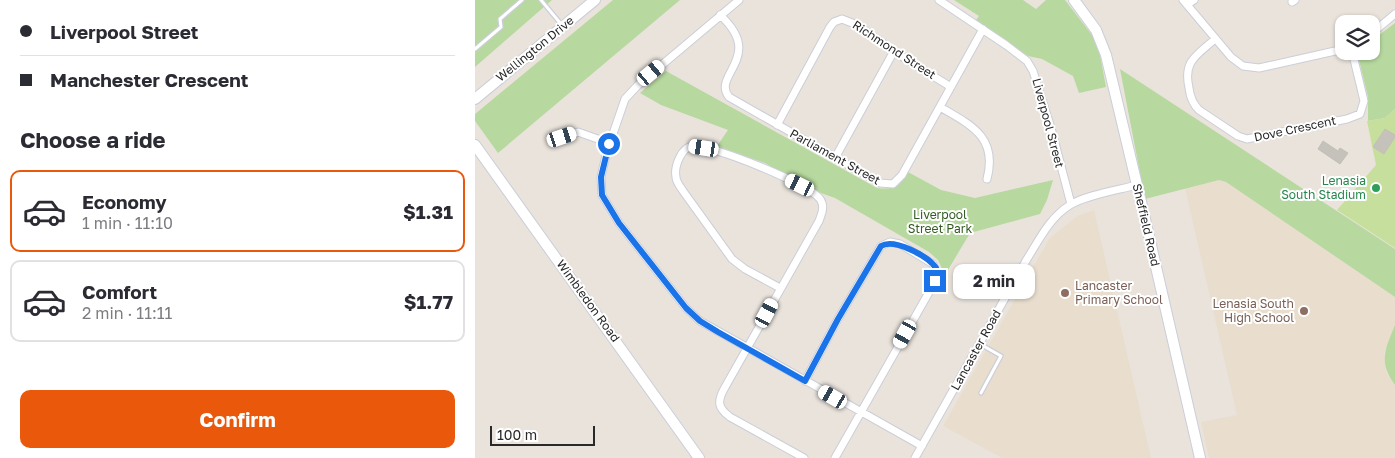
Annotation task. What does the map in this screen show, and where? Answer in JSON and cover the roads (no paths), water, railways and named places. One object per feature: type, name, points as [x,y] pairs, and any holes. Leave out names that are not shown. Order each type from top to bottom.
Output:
[{"type":"street","name":"Wellington Drive","points":[[475,99],[595,0]]},
{"type":"street","points":[[739,0],[632,90],[625,99],[609,144],[600,187],[602,195],[619,223],[693,315],[718,332],[922,446]]},
{"type":"street","name":"Liverpool Street","points":[[939,0],[1027,61],[1033,71],[1051,128],[1071,204]]},
{"type":"street","name":"Sheffield Road","points":[[1074,0],[1096,30],[1106,55],[1137,185],[1197,457]]},
{"type":"street","points":[[1194,0],[1185,3],[1215,39],[1243,66],[1259,68],[1335,51]]},
{"type":"street","points":[[1380,26],[1395,14]]},
{"type":"street","name":"Parliament Street","points":[[721,15],[733,28],[740,46],[738,58],[725,84],[726,94],[733,101],[880,184],[893,184],[902,175],[983,29]]},
{"type":"street","name":"Richmond Street","points":[[777,125],[830,27],[834,22],[842,19],[849,21],[951,87]]},
{"type":"street","name":"Dove Crescent","points":[[1215,39],[1189,64],[1187,77],[1190,95],[1194,106],[1199,110],[1237,136],[1247,139],[1347,119],[1360,114],[1364,101],[1354,60]]},
{"type":"street","points":[[835,158],[894,51]]},
{"type":"street","points":[[475,91],[489,87]]},
{"type":"street","points":[[940,107],[969,123],[981,134],[985,141],[988,158],[987,180]]},
{"type":"street","points":[[562,137],[578,132],[609,144]]},
{"type":"street","name":"Wimbledon Road","points":[[475,145],[699,458]]},
{"type":"street","points":[[780,288],[745,269],[732,259],[676,180],[675,172],[679,158],[685,149],[694,146],[704,148],[755,166],[800,185],[813,193],[823,206],[821,216],[720,397],[719,405],[730,417],[804,458]]},
{"type":"street","name":"Lancaster Road","points":[[915,458],[1042,234],[1071,204],[1137,185]]},
{"type":"street","points":[[805,381],[833,327],[881,246],[890,242],[900,244],[927,260],[936,268],[935,281],[835,458]]},
{"type":"lane","points":[[475,49],[501,27],[500,18],[522,0]]},
{"type":"lane","points":[[541,0],[563,27]]},
{"type":"lane","points":[[979,344],[1001,356],[981,393]]},
{"type":"place","name":"Lenasia South Stadium","points":[[1376,188]]},
{"type":"place","name":"Lancaster Primary School","points":[[1065,293]]},
{"type":"place","name":"Lenasia South High School","points":[[1304,311]]},
{"type":"park label","name":"Liverpool Street Park","points":[[940,222]]}]
